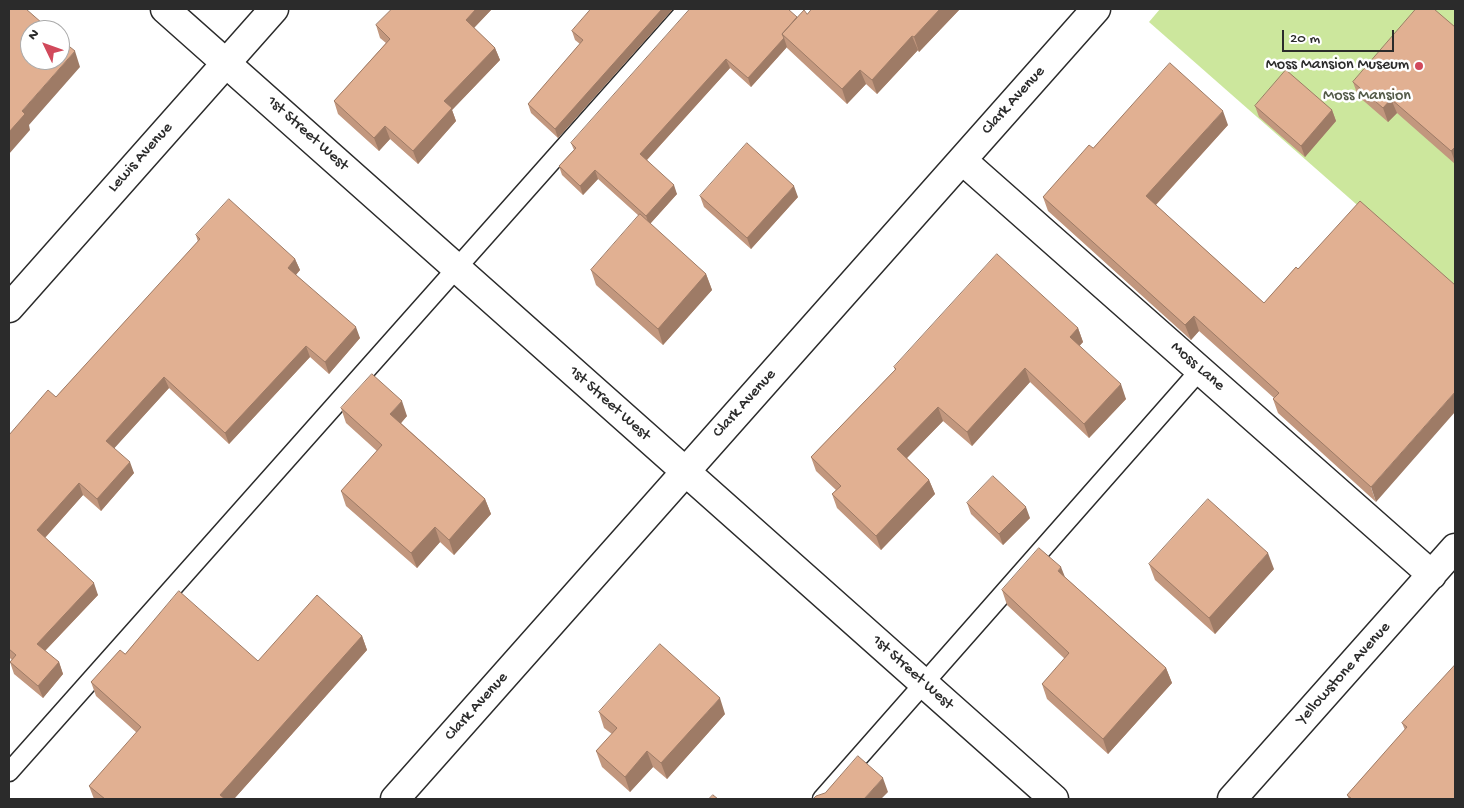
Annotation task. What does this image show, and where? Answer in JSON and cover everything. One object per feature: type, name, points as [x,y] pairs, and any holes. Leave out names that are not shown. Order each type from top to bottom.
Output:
[{"type":"street","name":"1st Street West","points":[[165,9],[227,62],[1054,799]]},
{"type":"street","name":"Lewis Avenue","points":[[9,308],[274,9]]},
{"type":"street","name":"Clark Avenue","points":[[395,799],[1096,9]]},
{"type":"street","name":"Moss Lane","points":[[962,160],[1432,575]]},
{"type":"street","name":"Yellowstone Avenue","points":[[1232,799],[1455,548]]},
{"type":"lane","points":[[9,772],[687,9]]},
{"type":"lane","points":[[822,799],[1200,370]]},
{"type":"green space","name":"Moss Mansion","points":[[1160,9],[1455,9],[1455,291],[1149,22]]},
{"type":"building","points":[[9,9],[26,9],[39,20],[20,20],[20,70],[58,70],[22,111],[25,114],[9,132]]},
{"type":"building","points":[[392,9],[476,9],[466,20],[495,48],[444,101],[452,108],[413,151],[385,126],[374,138],[334,101],[390,39],[376,25]]},
{"type":"building","points":[[591,9],[662,9],[555,129],[528,104],[583,40],[572,31]]},
{"type":"building","points":[[690,9],[788,9],[797,17],[782,34],[784,38],[748,78],[726,59],[640,154],[674,185],[646,216],[595,170],[580,186],[559,166],[576,148],[571,143]]},
{"type":"building","points":[[812,9],[940,9],[914,37],[912,36],[872,80],[860,70],[842,89],[782,34],[804,10],[807,14]]},
{"type":"building","name":"Moss Mansion Museum","points":[[1416,9],[1434,9],[1455,27],[1455,147],[1451,151],[1391,99],[1383,108],[1353,82]]},
{"type":"building","points":[[70,47],[75,51],[70,57]]},
{"type":"building","points":[[1170,63],[1223,111],[1146,196],[1264,303],[1360,201],[1455,285],[1455,392],[1371,487],[1273,399],[1279,393],[1194,316],[1185,325],[1043,197],[1089,145],[1093,148]]},
{"type":"building","points":[[1286,70],[1332,110],[1301,146],[1255,106]]},
{"type":"building","points":[[747,143],[794,186],[747,238],[700,196]]},
{"type":"building","points":[[229,199],[295,259],[288,268],[356,327],[325,362],[306,346],[225,433],[164,377],[106,441],[130,462],[97,499],[79,483],[37,530],[94,583],[37,644],[59,662],[38,686],[10,662],[16,655],[9,649],[9,435],[48,390],[56,397],[200,239],[196,235]]},
{"type":"building","points":[[640,214],[706,274],[658,329],[591,270]]},
{"type":"building","points":[[997,254],[1078,328],[1070,337],[1121,384],[1084,424],[1025,368],[967,432],[938,407],[897,449],[929,480],[876,536],[832,494],[841,486],[811,457],[896,369],[894,367]]},
{"type":"building","points":[[372,374],[402,401],[390,414],[485,499],[449,540],[435,527],[411,553],[341,491],[382,445],[341,408]]},
{"type":"building","points":[[993,476],[1026,507],[999,534],[967,503]]},
{"type":"building","points":[[1208,499],[1268,553],[1209,618],[1149,564]]},
{"type":"building","points":[[1039,548],[1061,567],[1058,571],[1166,668],[1103,739],[1042,684],[1069,653],[1002,590]]},
{"type":"building","points":[[179,591],[258,661],[317,595],[362,636],[220,795],[225,799],[105,799],[89,786],[141,727],[91,682],[120,650],[125,654]]},
{"type":"building","points":[[660,644],[720,698],[661,763],[647,751],[625,777],[596,751],[617,728],[599,712]]},
{"type":"building","points":[[1455,665],[1455,799],[1352,799],[1347,795],[1407,727],[1402,723]]},
{"type":"building","points":[[858,756],[883,778],[864,799],[813,799],[825,793]]},
{"type":"building","points":[[713,795],[718,799],[709,799]]},
{"type":"place","name":"Moss Mansion Museum","points":[[1419,66]]}]
